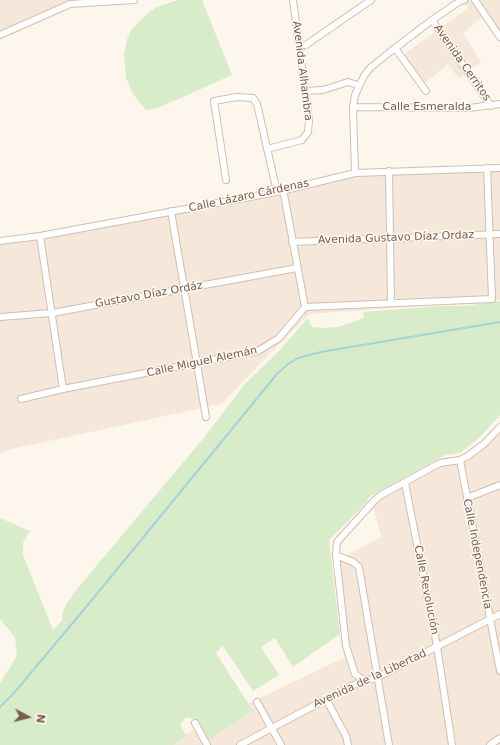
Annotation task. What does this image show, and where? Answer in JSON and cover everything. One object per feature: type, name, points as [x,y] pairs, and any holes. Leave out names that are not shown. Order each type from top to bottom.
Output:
[{"type":"street","points":[[0,35],[70,4],[134,0]]},
{"type":"street","name":"Avenida Alhambra","points":[[268,149],[302,140],[308,132],[309,126],[293,0]]},
{"type":"street","points":[[300,49],[371,0]]},
{"type":"street","points":[[355,173],[353,106],[358,85],[370,68],[432,20],[462,0]]},
{"type":"street","points":[[475,0],[500,36]]},
{"type":"street","name":"Avenida Cerritos","points":[[432,20],[491,106]]},
{"type":"street","points":[[395,48],[426,91]]},
{"type":"street","points":[[305,91],[323,90],[348,82],[358,85]]},
{"type":"street","points":[[226,180],[214,101],[237,96],[253,98],[257,104],[280,191],[306,307],[492,299],[487,168]]},
{"type":"street","name":"Calle Esmeralda","points":[[353,106],[469,108],[500,104]]},
{"type":"street","name":"Calle Lázaro Cárdenas","points":[[0,241],[40,236],[171,212],[280,191],[355,173],[500,168]]},
{"type":"street","points":[[389,171],[391,303]]},
{"type":"street","points":[[171,212],[206,417]]},
{"type":"street","name":"Avenida Gustavo Díaz Ordaz","points":[[292,242],[500,234]]},
{"type":"street","points":[[40,236],[63,389]]},
{"type":"street","name":"Gustavo Díaz Ordáz","points":[[0,317],[52,312],[297,268]]},
{"type":"street","name":"Calle Miguel Alemán","points":[[21,399],[63,389],[246,355],[267,347],[279,338],[306,307]]},
{"type":"street","points":[[368,680],[364,680],[355,674],[346,646],[336,555],[337,542],[375,500],[440,463],[460,460],[485,444],[500,427]]},
{"type":"street","name":"Calle Independencia","points":[[460,460],[500,671]]},
{"type":"street","name":"Calle Revolución","points":[[405,483],[437,646],[452,745]]},
{"type":"street","points":[[467,498],[500,485]]},
{"type":"street","points":[[336,555],[353,562],[359,567],[389,745]]},
{"type":"street","name":"Avenida de la Libertad","points":[[240,745],[271,727],[351,686],[378,677],[500,614]]},
{"type":"street","points":[[326,699],[346,736],[348,745]]},
{"type":"street","points":[[257,702],[281,745]]},
{"type":"street","points":[[195,723],[207,745]]},
{"type":"street","points":[[490,745],[500,738]]},
{"type":"shaded area","points":[[0,0],[83,0],[0,38]]},
{"type":"shaded area","points":[[463,0],[500,0],[500,32],[484,16],[463,33],[481,62],[459,79],[448,64],[423,85],[400,57],[468,8]]},
{"type":"shaded area","points":[[500,171],[500,300],[309,314],[221,404],[12,449],[0,454],[0,245],[276,197],[357,175]]},
{"type":"shaded area","points":[[500,422],[500,745],[163,745],[345,657],[340,627],[334,562],[381,537],[371,498],[444,458],[459,456],[484,440]]},
{"type":"green space","points":[[178,0],[202,0],[232,75],[158,108],[146,110],[133,94],[126,78],[124,55],[127,39],[132,29],[149,12],[157,7]]},
{"type":"green space","points":[[500,301],[500,415],[481,436],[460,453],[445,455],[369,497],[367,502],[329,540],[340,634],[293,667],[275,638],[261,647],[279,675],[253,691],[223,646],[216,653],[253,711],[209,740],[196,719],[186,717],[180,725],[187,736],[173,745],[0,745],[0,683],[17,656],[15,637],[0,619],[0,518],[30,531],[23,543],[23,555],[53,630],[62,620],[62,615],[67,603],[77,589],[202,440],[245,384],[278,352],[308,318],[312,327],[338,327],[364,318],[363,312],[440,306],[464,306]]},
{"type":"waterway","points":[[0,707],[14,693],[87,606],[277,374],[288,364],[298,358],[321,352],[500,322]]}]
